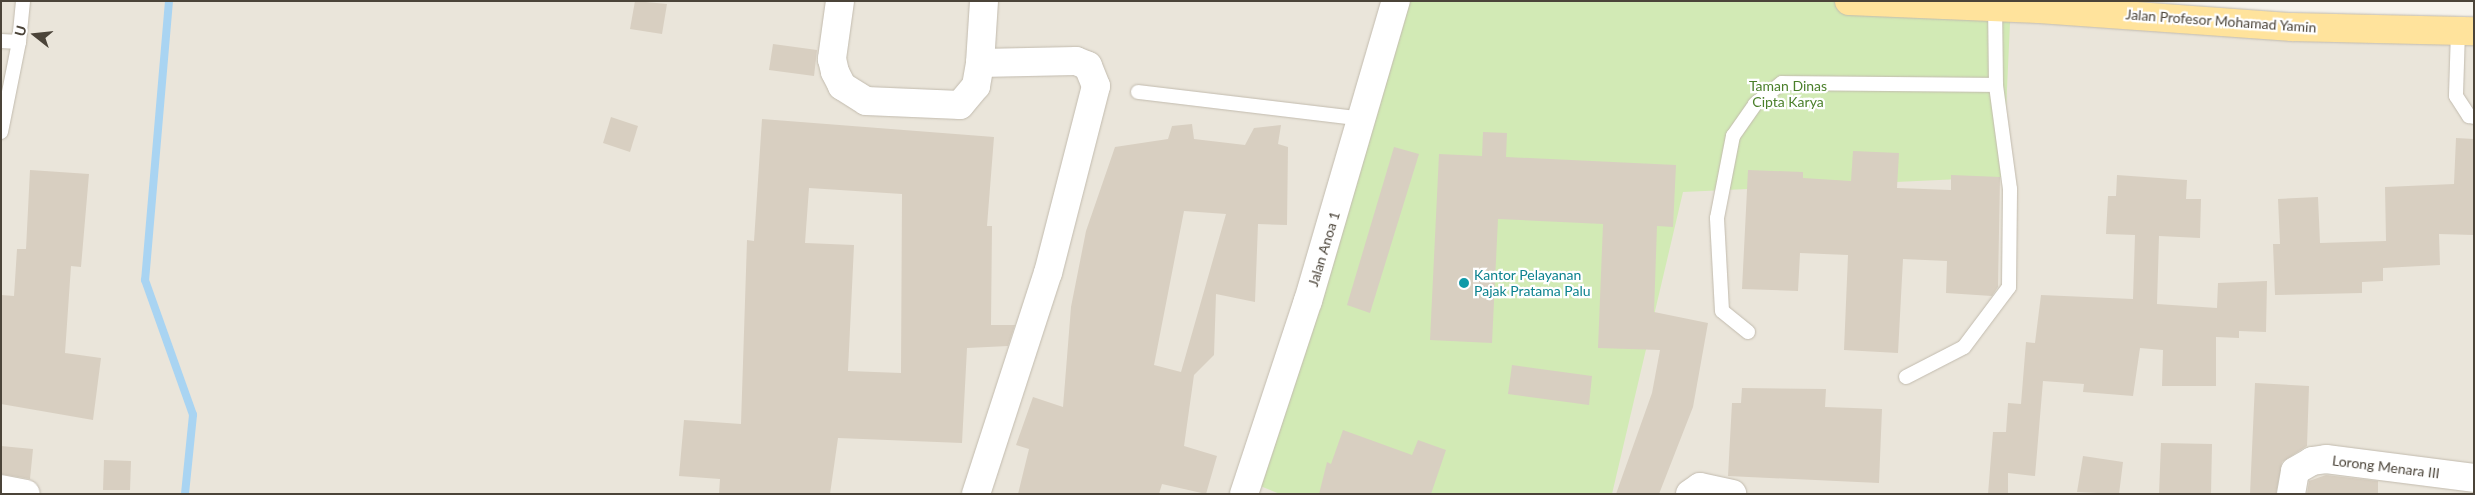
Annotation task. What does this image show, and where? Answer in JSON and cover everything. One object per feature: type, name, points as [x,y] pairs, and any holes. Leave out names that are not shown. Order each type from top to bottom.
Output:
[{"type":"main road","name":"Jalan Profesor Mohamad Yamin","points":[[1849,1],[1995,8],[2292,27],[2466,31]]},
{"type":"street","points":[[840,1],[832,59],[835,72],[842,86],[866,101],[960,105],[976,86],[980,63],[984,1]]},
{"type":"street","name":"Jalan Anoa 1","points":[[1244,494],[1363,119],[1396,1]]},
{"type":"street","points":[[976,494],[1048,273],[1096,86],[1088,66],[1076,61],[980,63]]},
{"type":"street","name":"Lorong Menara III","points":[[2291,494],[2295,470],[2307,462],[2326,459],[2474,478]]},
{"type":"street","points":[[1690,494],[1700,487],[1732,494]]},
{"type":"street","points":[[1,489],[26,494]]},
{"type":"lane","points":[[1,132],[19,42],[23,1]]},
{"type":"lane","points":[[1906,376],[1964,347],[2009,287],[2010,188],[1996,85],[1995,8]]},
{"type":"lane","points":[[2466,31],[2456,96],[2469,116],[2474,117]]},
{"type":"lane","points":[[1,41],[19,42]]},
{"type":"lane","points":[[1748,332],[1722,311],[1717,218],[1733,136],[1755,104],[1782,83],[1996,85]]},
{"type":"lane","points":[[1138,92],[1363,119]]},
{"type":"shaded area","points":[[1,1],[1504,1],[2474,39],[2474,494],[1,494]]},
{"type":"green space","name":"Taman Dinas Cipta Karya","points":[[1407,1],[2011,1],[2003,177],[1683,192],[1612,494],[1280,494],[1248,481]]},
{"type":"building","points":[[635,1],[667,4],[662,34],[630,29]]},
{"type":"building","points":[[773,44],[817,50],[814,76],[769,70]]},
{"type":"building","points":[[611,117],[638,126],[630,152],[603,143]]},
{"type":"building","points":[[762,119],[994,137],[987,226],[992,226],[991,325],[1015,325],[1008,346],[967,348],[962,443],[838,438],[830,494],[719,494],[720,479],[679,476],[684,420],[741,424],[747,240],[754,241]],"holes":[[[809,188],[902,194],[901,373],[848,371],[854,245],[805,243]]]},
{"type":"building","points":[[1192,124],[1194,139],[1245,145],[1254,128],[1281,125],[1278,144],[1288,147],[1287,225],[1258,224],[1255,302],[1216,294],[1214,355],[1194,375],[1184,446],[1217,456],[1206,494],[1162,484],[1159,494],[1018,494],[1029,449],[1016,445],[1033,397],[1063,407],[1071,307],[1086,231],[1115,147],[1168,139],[1172,126]],"holes":[[[1184,211],[1226,214],[1181,372],[1154,365]]]},
{"type":"building","name":"Kantor Pelayanan Pajak Pratama Palu","points":[[1483,132],[1507,133],[1506,157],[1676,165],[1673,227],[1657,226],[1654,312],[1708,323],[1693,407],[1659,494],[1616,494],[1652,393],[1660,350],[1598,348],[1603,224],[1498,219],[1492,343],[1430,340],[1439,154],[1482,156]]},
{"type":"building","points":[[2456,138],[2474,139],[2474,235],[2439,234],[2440,265],[2383,268],[2383,281],[2362,282],[2362,293],[2275,295],[2273,244],[2280,244],[2278,199],[2318,197],[2320,243],[2386,241],[2385,187],[2454,184]]},
{"type":"building","points":[[1394,147],[1419,154],[1370,313],[1347,305]]},
{"type":"building","points":[[1853,151],[1899,153],[1897,188],[1951,190],[1951,175],[2000,177],[1998,287],[1992,296],[1946,293],[1947,261],[1903,259],[1898,353],[1844,350],[1848,255],[1800,253],[1798,291],[1742,289],[1748,170],[1803,172],[1803,178],[1851,181]]},
{"type":"building","points":[[30,170],[89,174],[81,267],[71,266],[65,353],[101,358],[93,420],[1,404],[1,295],[14,296],[17,249],[26,249]]},
{"type":"building","points":[[2117,175],[2187,180],[2186,199],[2201,199],[2200,238],[2159,236],[2157,304],[2217,308],[2218,283],[2267,281],[2266,332],[2239,331],[2239,338],[2216,337],[2216,386],[2162,386],[2163,350],[2140,348],[2133,396],[2083,392],[2084,384],[2043,381],[2035,476],[2008,473],[2008,494],[1988,494],[1993,432],[2006,432],[2008,403],[2021,404],[2026,342],[2035,343],[2041,295],[2133,299],[2135,235],[2106,234],[2108,196],[2116,196]]},
{"type":"building","points":[[1512,365],[1592,376],[1589,405],[1508,394]]},
{"type":"building","points":[[2255,383],[2309,386],[2307,446],[2282,462],[2276,494],[2250,494]]},
{"type":"building","points":[[1742,388],[1826,389],[1825,407],[1882,409],[1879,483],[1728,476],[1732,403],[1741,403]]},
{"type":"building","points":[[1343,430],[1412,455],[1418,440],[1446,450],[1431,494],[1319,494],[1327,462],[1331,464]]},
{"type":"building","points":[[2161,443],[2212,444],[2211,494],[2159,494]]},
{"type":"building","points":[[1,446],[33,449],[30,479],[1,474]]},
{"type":"building","points":[[2083,456],[2123,462],[2119,494],[2077,492]]},
{"type":"building","points":[[104,460],[131,461],[130,490],[103,490]]},
{"type":"building","points":[[2326,475],[2378,481],[2378,494],[2307,494],[2309,481]]},
{"type":"waterway","points":[[169,1],[145,280],[193,415],[185,494]]},
{"type":"place","name":"Kantor Pelayanan Pajak Pratama Palu","points":[[1464,283]]}]
